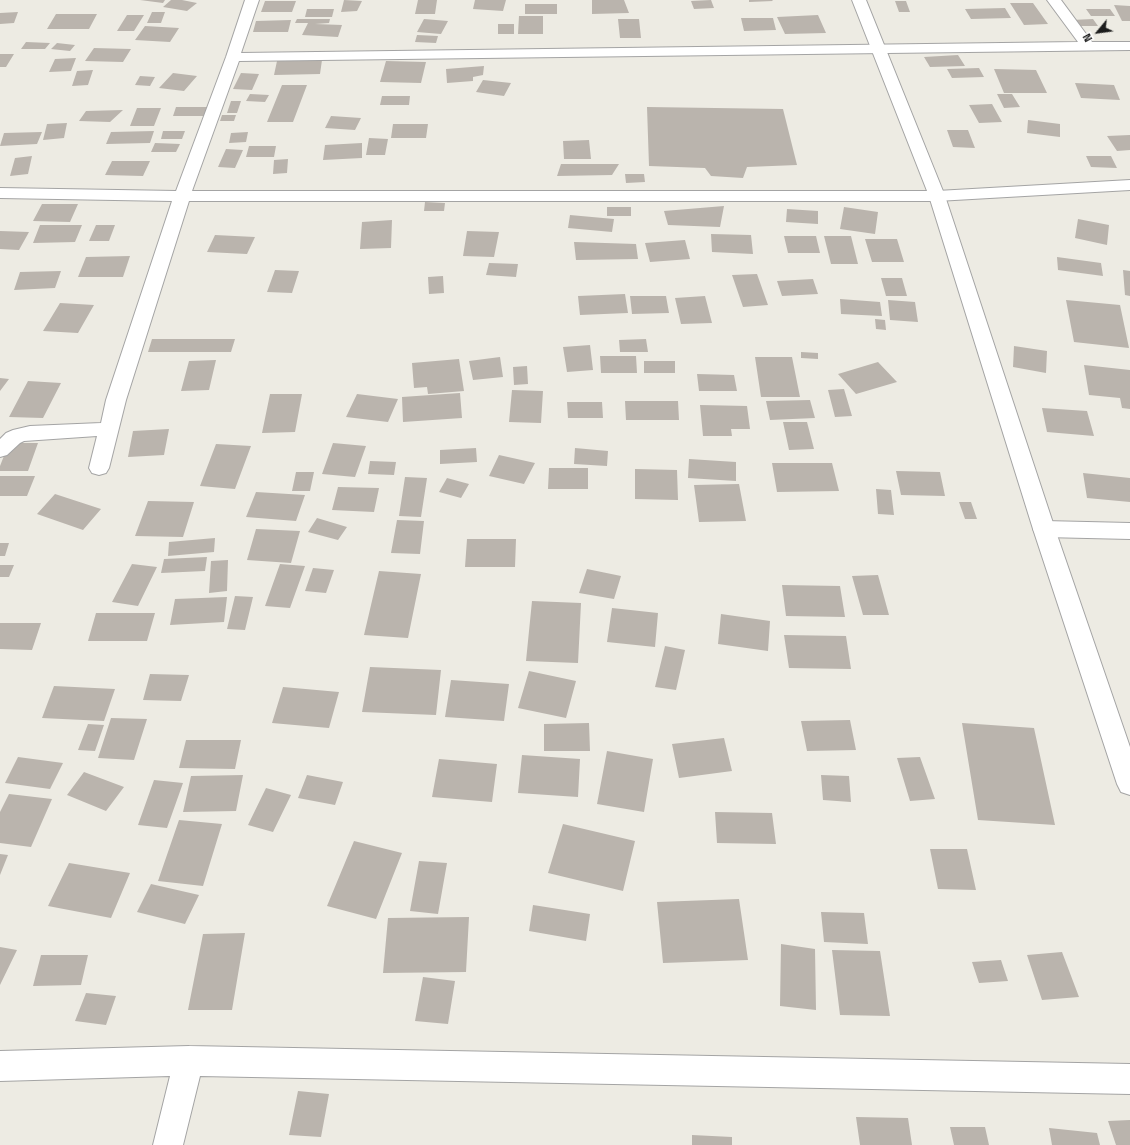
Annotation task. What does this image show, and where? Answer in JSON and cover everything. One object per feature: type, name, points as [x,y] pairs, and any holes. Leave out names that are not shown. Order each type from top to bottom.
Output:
[{"type":"street","points":[[99,468],[116,400],[182,196],[234,57],[252,0]]},
{"type":"street","points":[[860,0],[937,196],[1044,529],[1130,784]]},
{"type":"street","points":[[1054,0],[1088,46]]},
{"type":"street","points":[[234,57],[1130,46]]},
{"type":"street","points":[[0,193],[182,196],[937,196],[1130,185]]},
{"type":"street","points":[[0,450],[14,438],[30,433],[109,429]]},
{"type":"street","points":[[1044,529],[1130,531]]},
{"type":"street","points":[[168,1145],[189,1061]]},
{"type":"street","points":[[0,1066],[189,1061],[1130,1079]]},
{"type":"building","points":[[140,0],[165,0],[163,3]]},
{"type":"building","points":[[171,0],[182,0],[197,3],[187,11],[163,7]]},
{"type":"building","points":[[344,0],[362,1],[357,11],[341,12]]},
{"type":"building","points":[[418,0],[437,0],[435,14],[415,14]]},
{"type":"building","points":[[475,0],[506,0],[503,11],[473,9]]},
{"type":"building","points":[[592,0],[624,0],[629,13],[592,14]]},
{"type":"building","points":[[711,0],[714,8],[694,9],[691,1]]},
{"type":"building","points":[[749,0],[772,0],[773,1],[749,2]]},
{"type":"building","points":[[265,1],[296,1],[292,12],[261,12]]},
{"type":"building","points":[[895,1],[906,1],[910,12],[899,12]]},
{"type":"building","points":[[1010,3],[1033,3],[1048,24],[1024,25]]},
{"type":"building","points":[[525,4],[557,4],[557,14],[525,14]]},
{"type":"building","points":[[1114,5],[1130,6],[1130,21],[1122,21]]},
{"type":"building","points":[[1005,8],[1011,18],[971,19],[965,9]]},
{"type":"building","points":[[307,9],[334,9],[332,17],[305,17]]},
{"type":"building","points":[[1086,9],[1110,9],[1115,16],[1091,16]]},
{"type":"building","points":[[18,12],[14,23],[0,24],[0,13]]},
{"type":"building","points":[[152,12],[165,12],[161,23],[147,23]]},
{"type":"building","points":[[56,14],[97,14],[89,29],[47,29]]},
{"type":"building","points":[[127,15],[144,15],[134,31],[117,31]]},
{"type":"building","points":[[818,15],[826,33],[785,34],[777,17]]},
{"type":"building","points":[[519,16],[543,16],[543,34],[518,34]]},
{"type":"building","points":[[741,18],[773,18],[776,30],[744,31]]},
{"type":"building","points":[[297,19],[330,19],[329,23],[315,24],[342,25],[338,37],[302,35],[308,23],[295,23]]},
{"type":"building","points":[[424,19],[448,21],[441,34],[417,32]]},
{"type":"building","points":[[618,19],[639,19],[641,38],[620,38]]},
{"type":"building","points":[[1093,19],[1098,26],[1075,26],[1071,20]]},
{"type":"building","points":[[291,20],[288,32],[253,32],[256,21]]},
{"type":"building","points":[[498,24],[514,24],[514,34],[498,34]]},
{"type":"building","points":[[145,26],[179,28],[170,42],[135,40]]},
{"type":"building","points":[[417,35],[438,36],[436,43],[415,42]]},
{"type":"building","points":[[26,42],[50,43],[45,49],[21,49]]},
{"type":"building","points":[[57,43],[75,45],[70,51],[51,49]]},
{"type":"building","points":[[94,48],[131,49],[123,62],[85,61]]},
{"type":"building","points":[[0,54],[14,54],[6,67],[0,67]]},
{"type":"building","points":[[958,55],[965,66],[930,67],[924,57]]},
{"type":"building","points":[[76,58],[71,71],[49,72],[55,59]]},
{"type":"building","points":[[322,60],[320,74],[274,75],[277,61]]},
{"type":"building","points":[[386,61],[426,62],[421,83],[380,82]]},
{"type":"building","points":[[484,66],[483,75],[473,77],[473,81],[447,83],[446,69]]},
{"type":"building","points":[[979,68],[984,77],[952,78],[947,69]]},
{"type":"building","points":[[994,69],[1036,70],[1047,93],[1004,93]]},
{"type":"building","points":[[93,70],[88,85],[72,86],[77,71]]},
{"type":"building","points":[[173,73],[197,76],[184,91],[159,88]]},
{"type":"building","points":[[241,73],[259,74],[252,90],[233,89]]},
{"type":"building","points":[[140,76],[155,77],[150,86],[135,85]]},
{"type":"building","points":[[483,80],[511,83],[504,96],[476,92]]},
{"type":"building","points":[[1075,83],[1114,85],[1120,100],[1081,98]]},
{"type":"building","points":[[282,85],[307,85],[293,122],[267,122]]},
{"type":"building","points":[[250,94],[269,95],[265,102],[246,101]]},
{"type":"building","points":[[997,94],[1012,94],[1020,107],[1004,108]]},
{"type":"building","points":[[382,96],[410,96],[409,105],[380,105]]},
{"type":"building","points":[[231,101],[241,101],[237,113],[227,113]]},
{"type":"building","points":[[992,104],[1002,122],[979,123],[969,105]]},
{"type":"building","points":[[176,107],[207,107],[204,116],[173,116]]},
{"type":"building","points":[[647,107],[783,109],[797,165],[747,167],[743,178],[711,176],[705,168],[649,166]]},
{"type":"building","points":[[137,108],[161,108],[154,126],[130,126]]},
{"type":"building","points":[[123,110],[110,122],[79,121],[86,111]]},
{"type":"building","points":[[222,115],[236,115],[234,121],[220,121]]},
{"type":"building","points":[[331,116],[361,118],[355,130],[325,128]]},
{"type":"building","points":[[1028,120],[1060,124],[1060,137],[1027,133]]},
{"type":"building","points":[[67,123],[64,138],[43,140],[47,124]]},
{"type":"building","points":[[393,124],[428,124],[426,138],[391,138]]},
{"type":"building","points":[[947,130],[968,130],[975,148],[953,147]]},
{"type":"building","points":[[154,131],[150,143],[106,144],[111,132]]},
{"type":"building","points":[[163,131],[185,131],[182,139],[161,139]]},
{"type":"building","points":[[42,132],[37,144],[0,146],[4,133]]},
{"type":"building","points":[[248,132],[246,142],[229,143],[231,133]]},
{"type":"building","points":[[1130,135],[1130,150],[1117,151],[1107,136]]},
{"type":"building","points":[[369,138],[388,139],[385,155],[366,155]]},
{"type":"building","points":[[589,140],[591,159],[564,159],[563,141]]},
{"type":"building","points":[[155,143],[180,144],[176,152],[151,152]]},
{"type":"building","points":[[362,143],[362,158],[323,160],[325,145]]},
{"type":"building","points":[[249,146],[276,146],[274,157],[246,157]]},
{"type":"building","points":[[226,149],[243,150],[235,168],[218,167]]},
{"type":"building","points":[[32,156],[28,174],[10,176],[15,158]]},
{"type":"building","points":[[1086,156],[1111,156],[1117,168],[1091,167]]},
{"type":"building","points":[[288,159],[287,173],[273,174],[274,160]]},
{"type":"building","points":[[112,161],[150,161],[143,176],[105,175]]},
{"type":"building","points":[[561,164],[619,164],[612,175],[557,176]]},
{"type":"building","points":[[625,174],[644,174],[645,182],[626,183]]},
{"type":"building","points":[[425,202],[445,203],[444,211],[424,211]]},
{"type":"building","points":[[42,204],[78,204],[70,222],[33,221]]},
{"type":"building","points":[[724,206],[720,227],[668,225],[664,211]]},
{"type":"building","points":[[607,207],[631,207],[631,216],[607,216]]},
{"type":"building","points":[[844,207],[878,212],[875,234],[840,229]]},
{"type":"building","points":[[787,209],[818,211],[818,224],[786,222]]},
{"type":"building","points":[[570,215],[614,219],[612,232],[568,228]]},
{"type":"building","points":[[1078,219],[1109,225],[1107,245],[1075,238]]},
{"type":"building","points":[[392,220],[391,248],[360,249],[362,222]]},
{"type":"building","points":[[40,225],[82,225],[75,242],[33,243]]},
{"type":"building","points":[[96,225],[115,225],[109,241],[89,241]]},
{"type":"building","points":[[0,231],[29,232],[19,250],[0,249]]},
{"type":"building","points":[[467,231],[499,232],[494,257],[463,256]]},
{"type":"building","points":[[711,234],[751,235],[753,254],[712,252]]},
{"type":"building","points":[[215,235],[255,237],[247,254],[207,252]]},
{"type":"building","points":[[784,236],[816,236],[820,253],[788,253]]},
{"type":"building","points":[[824,236],[851,236],[858,264],[831,264]]},
{"type":"building","points":[[865,239],[897,239],[904,262],[872,262]]},
{"type":"building","points":[[685,240],[690,259],[650,262],[645,243]]},
{"type":"building","points":[[574,242],[636,244],[638,259],[576,260]]},
{"type":"building","points":[[130,256],[123,277],[78,277],[86,257]]},
{"type":"building","points":[[1057,257],[1101,263],[1103,276],[1058,270]]},
{"type":"building","points":[[489,263],[518,264],[516,277],[486,275]]},
{"type":"building","points":[[275,270],[299,271],[292,293],[267,292]]},
{"type":"building","points":[[1123,270],[1130,271],[1130,296],[1125,295]]},
{"type":"building","points":[[61,271],[55,288],[14,290],[20,272]]},
{"type":"building","points":[[757,274],[768,305],[743,307],[732,275]]},
{"type":"building","points":[[443,276],[444,293],[429,294],[428,277]]},
{"type":"building","points":[[881,278],[902,278],[907,296],[886,296]]},
{"type":"building","points":[[813,279],[818,294],[782,296],[777,281]]},
{"type":"building","points":[[625,294],[628,313],[580,315],[578,296]]},
{"type":"building","points":[[630,296],[666,296],[669,313],[632,314]]},
{"type":"building","points":[[705,296],[712,323],[681,324],[675,298]]},
{"type":"building","points":[[840,299],[880,302],[882,316],[841,314]]},
{"type":"building","points":[[888,300],[915,302],[918,322],[890,320]]},
{"type":"building","points":[[1066,300],[1120,305],[1129,348],[1074,342]]},
{"type":"building","points":[[60,303],[94,305],[78,333],[43,331]]},
{"type":"building","points":[[875,319],[885,320],[886,330],[876,329]]},
{"type":"building","points":[[152,339],[235,339],[231,352],[148,352]]},
{"type":"building","points":[[646,339],[648,352],[620,352],[619,340]]},
{"type":"building","points":[[590,345],[593,370],[567,372],[563,347]]},
{"type":"building","points":[[1014,346],[1047,351],[1046,373],[1013,367]]},
{"type":"building","points":[[801,352],[818,353],[818,359],[801,358]]},
{"type":"building","points":[[600,356],[636,356],[637,373],[601,373]]},
{"type":"building","points":[[500,357],[503,377],[473,380],[469,361]]},
{"type":"building","points":[[755,357],[792,357],[800,397],[761,397]]},
{"type":"building","points":[[459,359],[464,391],[428,394],[427,387],[414,388],[412,363]]},
{"type":"building","points":[[216,360],[209,390],[181,391],[189,361]]},
{"type":"building","points":[[644,361],[675,361],[675,373],[644,373]]},
{"type":"building","points":[[878,362],[897,382],[856,394],[838,374]]},
{"type":"building","points":[[1084,365],[1130,370],[1130,409],[1122,408],[1120,398],[1089,395]]},
{"type":"building","points":[[527,366],[528,384],[514,385],[513,367]]},
{"type":"building","points":[[697,374],[734,375],[737,391],[699,391]]},
{"type":"building","points":[[0,378],[9,379],[0,391]]},
{"type":"building","points":[[28,381],[61,383],[43,418],[9,417]]},
{"type":"building","points":[[844,389],[852,416],[835,417],[828,390]]},
{"type":"building","points":[[512,390],[543,391],[541,423],[509,422]]},
{"type":"building","points":[[460,393],[462,418],[403,422],[402,397]]},
{"type":"building","points":[[270,394],[302,394],[295,432],[262,433]]},
{"type":"building","points":[[357,394],[398,399],[388,422],[346,417]]},
{"type":"building","points":[[810,400],[815,418],[770,420],[766,401]]},
{"type":"building","points":[[625,401],[678,401],[679,420],[626,420]]},
{"type":"building","points":[[567,402],[602,402],[603,418],[568,418]]},
{"type":"building","points":[[700,405],[747,406],[750,429],[731,429],[732,436],[703,436]]},
{"type":"building","points":[[1042,408],[1087,411],[1094,436],[1047,432]]},
{"type":"building","points":[[783,422],[807,422],[814,449],[789,450]]},
{"type":"building","points":[[169,429],[164,455],[128,457],[133,431]]},
{"type":"building","points":[[9,443],[38,443],[28,471],[0,471],[0,466]]},
{"type":"building","points":[[333,443],[366,446],[355,477],[322,474]]},
{"type":"building","points":[[216,444],[251,446],[235,489],[200,486]]},
{"type":"building","points":[[476,448],[477,462],[440,464],[440,450]]},
{"type":"building","points":[[575,448],[608,451],[607,466],[574,464]]},
{"type":"building","points":[[499,455],[535,463],[524,484],[489,476]]},
{"type":"building","points":[[689,459],[736,462],[736,481],[688,478]]},
{"type":"building","points":[[370,461],[396,462],[394,475],[368,474]]},
{"type":"building","points":[[772,463],[832,463],[839,491],[777,492]]},
{"type":"building","points":[[549,468],[588,468],[588,489],[548,489]]},
{"type":"building","points":[[635,469],[677,470],[678,500],[635,499]]},
{"type":"building","points":[[896,471],[940,472],[945,496],[901,495]]},
{"type":"building","points":[[296,472],[314,472],[310,491],[292,491]]},
{"type":"building","points":[[1083,473],[1130,478],[1130,502],[1087,498]]},
{"type":"building","points":[[0,476],[35,476],[27,496],[0,496]]},
{"type":"building","points":[[405,477],[427,478],[421,517],[399,516]]},
{"type":"building","points":[[447,478],[469,484],[461,498],[439,492]]},
{"type":"building","points":[[739,484],[746,521],[699,522],[694,485]]},
{"type":"building","points":[[338,487],[379,488],[374,512],[332,510]]},
{"type":"building","points":[[876,489],[891,490],[894,515],[878,514]]},
{"type":"building","points":[[256,492],[305,495],[296,521],[246,517]]},
{"type":"building","points":[[55,494],[101,509],[83,530],[37,514]]},
{"type":"building","points":[[148,501],[194,502],[183,537],[135,536]]},
{"type":"building","points":[[959,502],[971,502],[977,519],[965,519]]},
{"type":"building","points":[[317,518],[347,527],[338,540],[308,532]]},
{"type":"building","points":[[397,520],[424,521],[420,554],[391,553]]},
{"type":"building","points":[[256,529],[300,531],[291,563],[247,560]]},
{"type":"building","points":[[215,538],[214,552],[168,556],[169,542]]},
{"type":"building","points":[[467,539],[516,539],[515,567],[465,567]]},
{"type":"building","points":[[0,543],[9,543],[5,556],[0,556]]},
{"type":"building","points":[[207,557],[205,571],[161,573],[164,559]]},
{"type":"building","points":[[228,560],[227,591],[209,593],[211,561]]},
{"type":"building","points":[[132,564],[157,567],[138,606],[112,602]]},
{"type":"building","points":[[280,564],[305,566],[290,608],[265,606]]},
{"type":"building","points":[[0,565],[14,565],[9,577],[0,577]]},
{"type":"building","points":[[313,568],[334,570],[326,593],[305,591]]},
{"type":"building","points":[[587,569],[621,576],[614,599],[579,593]]},
{"type":"building","points":[[379,571],[421,574],[408,638],[364,635]]},
{"type":"building","points":[[878,575],[889,615],[863,615],[852,576]]},
{"type":"building","points":[[782,585],[840,586],[845,617],[786,616]]},
{"type":"building","points":[[235,596],[253,597],[245,630],[227,629]]},
{"type":"building","points":[[227,597],[224,622],[170,625],[175,599]]},
{"type":"building","points":[[532,601],[581,603],[578,663],[526,661]]},
{"type":"building","points":[[612,608],[658,613],[655,647],[607,642]]},
{"type":"building","points":[[96,613],[155,613],[147,641],[88,641]]},
{"type":"building","points":[[721,614],[770,621],[768,651],[718,644]]},
{"type":"building","points":[[0,623],[41,623],[32,650],[0,649]]},
{"type":"building","points":[[784,635],[846,636],[851,669],[789,668]]},
{"type":"building","points":[[665,646],[685,650],[676,690],[655,687]]},
{"type":"building","points":[[370,667],[441,670],[436,715],[362,712]]},
{"type":"building","points":[[529,671],[576,681],[566,718],[518,708]]},
{"type":"building","points":[[150,674],[189,675],[181,701],[143,700]]},
{"type":"building","points":[[451,680],[509,684],[504,721],[445,717]]},
{"type":"building","points":[[54,686],[115,689],[104,721],[42,718]]},
{"type":"building","points":[[283,687],[339,692],[329,728],[272,723]]},
{"type":"building","points":[[111,718],[147,719],[134,760],[98,758]]},
{"type":"building","points":[[850,720],[856,750],[807,751],[801,721]]},
{"type":"building","points":[[589,723],[590,751],[544,751],[544,724]]},
{"type":"building","points":[[962,723],[1034,728],[1055,825],[978,820]]},
{"type":"building","points":[[88,724],[104,725],[95,751],[78,750]]},
{"type":"building","points":[[724,738],[732,771],[679,778],[672,744]]},
{"type":"building","points":[[186,740],[241,740],[235,769],[179,768]]},
{"type":"building","points":[[607,751],[653,759],[644,812],[597,804]]},
{"type":"building","points":[[522,755],[580,759],[578,797],[518,793]]},
{"type":"building","points":[[18,757],[63,763],[50,789],[5,783]]},
{"type":"building","points":[[920,757],[935,799],[910,801],[897,758]]},
{"type":"building","points":[[439,759],[497,764],[492,802],[432,797]]},
{"type":"building","points":[[84,772],[124,787],[106,811],[67,795]]},
{"type":"building","points":[[243,775],[236,811],[183,812],[191,776]]},
{"type":"building","points":[[307,775],[343,782],[335,805],[298,798]]},
{"type":"building","points":[[821,775],[849,776],[851,802],[823,800]]},
{"type":"building","points":[[154,780],[183,783],[167,828],[138,825]]},
{"type":"building","points":[[266,788],[291,795],[273,832],[248,825]]},
{"type":"building","points":[[9,794],[52,799],[31,847],[0,843],[0,812]]},
{"type":"building","points":[[715,812],[772,813],[776,844],[717,843]]},
{"type":"building","points":[[179,820],[222,824],[203,886],[158,881]]},
{"type":"building","points":[[563,824],[635,841],[623,891],[548,873]]},
{"type":"building","points":[[354,841],[402,853],[376,919],[327,906]]},
{"type":"building","points":[[930,849],[967,849],[976,890],[938,889]]},
{"type":"building","points":[[0,854],[8,855],[0,875]]},
{"type":"building","points":[[419,861],[447,863],[438,914],[410,911]]},
{"type":"building","points":[[69,863],[130,873],[111,918],[48,906]]},
{"type":"building","points":[[151,884],[199,895],[185,924],[137,912]]},
{"type":"building","points":[[739,899],[748,960],[663,963],[657,902]]},
{"type":"building","points":[[533,905],[590,914],[586,941],[529,931]]},
{"type":"building","points":[[821,912],[864,913],[868,944],[824,942]]},
{"type":"building","points":[[469,917],[466,972],[383,973],[388,918]]},
{"type":"building","points":[[245,933],[232,1010],[188,1010],[203,934]]},
{"type":"building","points":[[781,944],[815,949],[816,1010],[780,1006]]},
{"type":"building","points":[[0,947],[17,950],[0,985]]},
{"type":"building","points":[[832,950],[880,951],[890,1016],[840,1015]]},
{"type":"building","points":[[1062,952],[1079,997],[1042,1000],[1027,955]]},
{"type":"building","points":[[41,955],[88,955],[81,985],[33,986]]},
{"type":"building","points":[[1001,960],[1008,981],[979,983],[972,962]]},
{"type":"building","points":[[423,977],[455,981],[448,1024],[415,1021]]},
{"type":"building","points":[[86,993],[116,996],[106,1025],[75,1021]]},
{"type":"building","points":[[298,1091],[329,1094],[321,1137],[289,1135]]},
{"type":"building","points":[[856,1117],[908,1118],[912,1145],[860,1145]]},
{"type":"building","points":[[1130,1120],[1130,1145],[1116,1145],[1108,1121]]},
{"type":"building","points":[[950,1127],[985,1127],[989,1145],[954,1145]]},
{"type":"building","points":[[1049,1128],[1097,1133],[1100,1145],[1052,1145]]},
{"type":"building","points":[[692,1135],[732,1137],[732,1145],[692,1145]]}]
